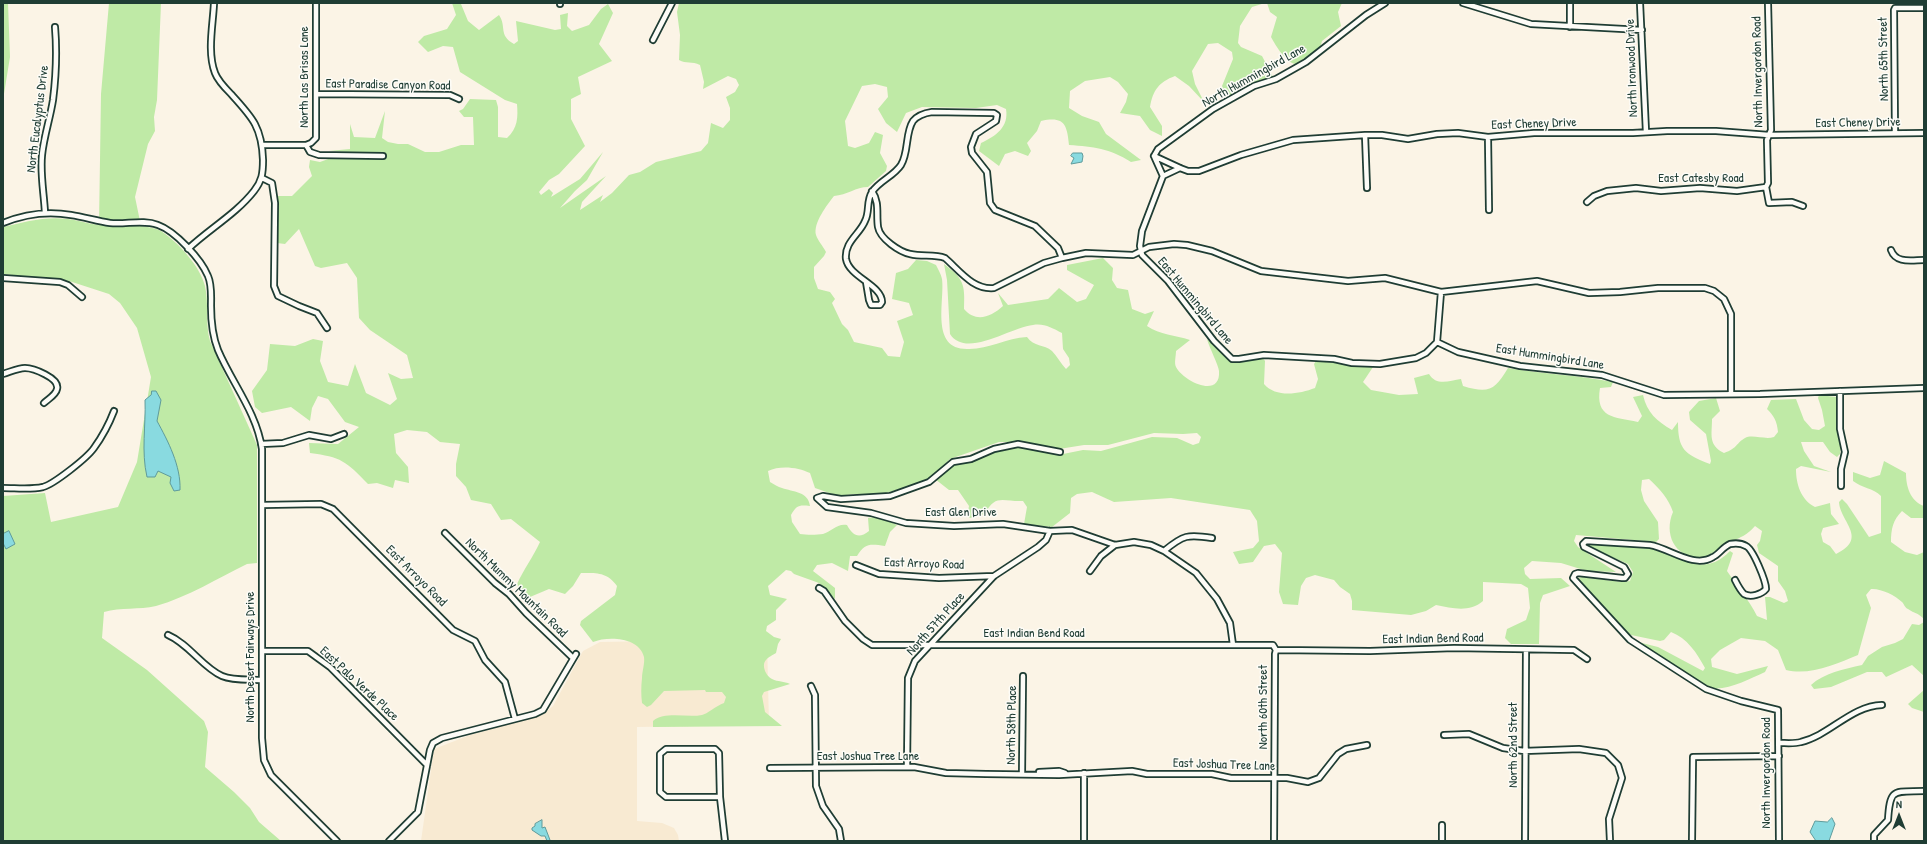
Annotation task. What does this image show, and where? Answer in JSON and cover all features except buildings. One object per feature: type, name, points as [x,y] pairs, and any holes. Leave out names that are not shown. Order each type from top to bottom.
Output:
[{"type":"street","points":[[188,250],[241,206],[255,191],[262,178],[262,145],[259,131],[254,120],[225,88],[216,74],[212,54],[214,3]]},
{"type":"street","name":"North Las Brisas Lane","points":[[306,144],[311,143],[316,138],[316,3]]},
{"type":"street","points":[[653,40],[672,3]]},
{"type":"street","name":"North Hummingbird Lane","points":[[1154,156],[1158,149],[1213,109],[1254,86],[1276,79],[1306,62],[1366,15],[1385,3]]},
{"type":"street","points":[[1463,3],[1531,24],[1642,30]]},
{"type":"street","points":[[1570,3],[1570,27]]},
{"type":"street","name":"North Ironwood Drive","points":[[1640,3],[1646,132]]},
{"type":"street","name":"North Invergordon Road","points":[[1766,187],[1768,183],[1767,140],[1771,130],[1768,3]]},
{"type":"street","name":"North 65th Street","points":[[1895,133],[1894,10],[1895,8],[1924,8]]},
{"type":"street","name":"North Eucalyptus Drive","points":[[44,213],[41,166],[44,139],[54,90],[56,51],[55,27]]},
{"type":"street","name":"East Paradise Canyon Road","points":[[316,94],[450,95],[459,99]]},
{"type":"street","points":[[866,282],[871,305],[880,305],[882,302],[881,295],[850,268],[847,261],[846,252],[853,237],[866,219],[869,197],[872,191],[901,165],[911,124],[919,116],[932,112],[994,113],[997,115],[996,122],[976,134],[971,147],[972,153],[987,172],[990,203],[995,210],[1035,226],[1058,248],[1062,258]]},
{"type":"street","name":"East Cheney Drive","points":[[1154,156],[1180,168],[1199,170],[1241,155],[1293,140],[1365,135],[1382,135],[1408,139],[1437,134],[1458,133],[1488,137],[1534,133],[1694,131],[1769,135],[1924,132]]},
{"type":"street","points":[[1365,135],[1367,188]]},
{"type":"street","points":[[1488,137],[1489,210]]},
{"type":"street","points":[[262,145],[306,144],[310,152],[319,155],[383,156]]},
{"type":"street","points":[[1154,156],[1164,176],[1180,168]]},
{"type":"street","name":"East Hummingbird Lane","points":[[1164,176],[1142,231],[1140,240],[1142,255],[1168,281],[1214,341],[1232,359],[1264,355],[1334,359],[1352,363],[1380,364],[1416,358],[1426,353],[1437,342],[1458,352],[1520,366],[1602,375],[1664,395],[1924,388]]},
{"type":"street","points":[[262,178],[272,183],[275,203],[274,286],[278,296],[317,313],[327,328]]},
{"type":"street","points":[[1766,187],[1768,203],[1792,202],[1803,206]]},
{"type":"street","name":"East Catesby Road","points":[[1587,202],[1594,196],[1607,191],[1636,188],[1661,191],[1700,188],[1737,191],[1766,187]]},
{"type":"street","points":[[872,191],[876,198],[878,229],[882,237],[909,254],[939,256],[945,258],[972,283],[987,289],[994,288],[1044,262],[1086,253],[1133,255],[1149,247],[1162,245],[1187,245],[1212,251],[1261,271],[1348,281],[1385,278],[1441,292],[1537,280],[1589,293],[1614,293],[1658,288],[1710,289],[1724,299],[1731,314],[1731,393]]},
{"type":"street","name":"North Desert Fairways Drive","points":[[3,223],[26,216],[44,213],[66,214],[110,223],[153,223],[166,230],[188,250],[208,275],[211,292],[211,323],[214,338],[252,416],[261,444],[263,754],[266,766],[274,778],[337,841]]},
{"type":"street","points":[[1891,250],[1896,258],[1900,260],[1924,260]]},
{"type":"street","points":[[3,278],[60,282],[68,284],[82,297]]},
{"type":"street","points":[[1437,342],[1441,292]]},
{"type":"street","points":[[3,374],[24,368],[38,371],[54,380],[57,385],[57,389],[55,393],[44,403]]},
{"type":"street","points":[[1840,391],[1840,429],[1845,452],[1841,468],[1841,486]]},
{"type":"street","points":[[3,488],[31,489],[44,487],[53,482],[93,450],[102,436],[114,410]]},
{"type":"street","points":[[261,444],[284,443],[309,435],[331,439],[344,434]]},
{"type":"street","name":"East Glen Drive","points":[[1060,452],[1018,444],[994,449],[971,459],[953,462],[929,482],[890,496],[841,499],[823,496],[817,498],[827,507],[871,513],[906,523],[954,526],[1003,524],[1050,530],[1072,530],[1115,545],[1134,542],[1151,545],[1164,551],[1196,573],[1217,599],[1230,623],[1233,645]]},
{"type":"street","name":"East Arroyo Road","points":[[262,505],[321,504],[334,509],[454,630],[475,641],[485,660],[508,685],[515,719]]},
{"type":"street","name":"North 57th Place","points":[[907,767],[908,678],[915,660],[994,576],[1038,547],[1046,540],[1050,530]]},
{"type":"street","name":"North Mummy Mountain Road","points":[[389,841],[418,812],[430,750],[433,743],[438,739],[535,714],[543,710],[575,656],[526,613],[509,594],[495,583],[445,533]]},
{"type":"street","points":[[1164,551],[1179,538],[1196,536],[1212,538]]},
{"type":"street","name":"North Invergordon Road","points":[[1735,580],[1744,594],[1750,596],[1764,592],[1766,589],[1764,578],[1750,549],[1745,545],[1730,544],[1712,558],[1704,560],[1690,560],[1660,547],[1650,545],[1586,541],[1584,542],[1584,547],[1624,567],[1628,574],[1625,578],[1622,578],[1578,573],[1575,574],[1574,578],[1630,640],[1706,689],[1741,701],[1778,710],[1778,841]]},
{"type":"street","points":[[1090,571],[1101,556],[1115,545]]},
{"type":"street","name":"East Arroyo Road","points":[[856,565],[878,574],[939,578],[994,576]]},
{"type":"street","name":"East Indian Bend Road","points":[[819,588],[824,591],[845,621],[867,642],[878,646],[1233,645],[1275,648],[1574,650],[1587,660]]},
{"type":"street","points":[[168,635],[179,640],[198,658],[222,676],[237,679],[262,680]]},
{"type":"street","name":"North 60th Street","points":[[1274,841],[1275,648]]},
{"type":"street","name":"North 62nd Street","points":[[1524,841],[1526,650]]},
{"type":"street","name":"East Palo Verde Place","points":[[262,651],[308,651],[330,667],[427,765]]},
{"type":"street","name":"North 58th Place","points":[[1022,774],[1023,676]]},
{"type":"street","points":[[811,686],[816,695],[816,786],[823,806],[838,829],[842,841]]},
{"type":"street","points":[[1779,743],[1794,743],[1807,740],[1864,708],[1882,705]]},
{"type":"street","points":[[1444,735],[1469,734],[1503,748],[1524,751],[1579,749],[1606,753],[1618,765],[1622,778],[1609,819],[1610,841]]},
{"type":"street","name":"East Joshua Tree Lane","points":[[770,768],[907,767],[961,774],[1022,774],[1059,771],[1067,773],[1132,771],[1147,774],[1212,774],[1231,778],[1275,778],[1308,782],[1323,774],[1338,754],[1346,749],[1367,745]]},
{"type":"street","points":[[720,797],[662,796],[660,792],[660,754],[666,749],[715,749],[718,751],[720,757],[720,797],[725,841]]},
{"type":"street","points":[[1692,841],[1693,757],[1779,756]]},
{"type":"street","points":[[1084,772],[1084,841]]},
{"type":"street","points":[[1874,841],[1874,835],[1888,820],[1889,802],[1892,795],[1898,791],[1924,791]]},
{"type":"street","points":[[1442,825],[1442,841]]},
{"type":"shaded area","points":[[767,639],[769,725],[637,727],[637,821],[662,823],[674,828],[678,835],[679,841],[421,841],[434,749],[470,735],[542,715],[553,706],[583,651],[600,642]]},
{"type":"green space","points":[[3,3],[8,3],[10,57],[3,100]]},
{"type":"green space","points":[[109,3],[161,3],[157,100],[154,117],[155,131],[148,144],[135,197],[141,226],[154,228],[161,231],[174,241],[188,255],[202,278],[205,286],[210,341],[257,445],[257,563],[247,564],[180,598],[156,606],[104,612],[102,638],[147,670],[204,721],[208,732],[205,767],[234,792],[250,808],[259,822],[281,841],[3,841],[3,496],[45,493],[51,522],[118,507],[137,462],[151,377],[137,328],[120,303],[109,294],[69,281],[3,274],[3,227],[51,218],[60,218],[99,225],[101,94]]},
{"type":"green space","points":[[452,3],[461,4],[468,21],[479,30],[499,15],[504,34],[509,41],[514,44],[518,41],[516,21],[555,30],[561,29],[560,15],[568,13],[567,26],[572,31],[589,25],[601,9],[608,4],[613,13],[599,44],[612,61],[578,77],[581,94],[571,99],[571,119],[585,146],[559,174],[549,180],[539,192],[541,195],[549,189],[553,193],[551,197],[580,179],[603,152],[587,180],[560,208],[606,176],[582,202],[580,210],[603,195],[600,202],[612,193],[629,175],[640,172],[656,162],[701,151],[708,143],[711,123],[723,128],[730,120],[730,108],[726,97],[735,92],[739,85],[736,79],[728,76],[703,89],[704,82],[700,65],[679,60],[680,35],[677,12],[679,3],[1265,3],[1252,7],[1240,26],[1238,43],[1241,47],[1262,56],[1273,77],[1244,86],[1230,95],[1225,93],[1222,86],[1233,59],[1232,52],[1218,43],[1208,44],[1192,71],[1195,84],[1204,102],[1189,86],[1175,76],[1169,78],[1161,84],[1155,91],[1150,107],[1162,126],[1162,136],[1150,130],[1140,116],[1120,113],[1126,102],[1128,94],[1118,82],[1110,77],[1085,81],[1070,91],[1069,108],[1082,116],[1099,122],[1106,134],[1141,160],[1131,162],[1123,157],[1101,149],[1069,145],[1067,132],[1063,123],[1055,120],[1049,120],[1041,121],[1037,131],[1027,143],[1031,151],[1028,156],[1015,151],[1005,154],[999,166],[979,151],[981,143],[996,134],[1003,126],[1006,109],[997,105],[976,108],[922,107],[906,113],[897,132],[886,123],[878,109],[888,97],[887,87],[875,84],[862,86],[845,121],[848,146],[855,148],[869,143],[875,132],[883,135],[880,153],[887,166],[886,171],[868,187],[859,188],[834,196],[831,200],[821,214],[816,230],[816,235],[826,252],[814,267],[814,278],[818,289],[830,292],[835,299],[832,303],[842,324],[848,330],[854,342],[882,348],[888,356],[900,357],[904,342],[897,321],[913,315],[909,303],[892,299],[896,273],[908,269],[916,260],[927,261],[936,265],[942,277],[941,311],[944,333],[948,341],[955,347],[967,349],[982,348],[1012,339],[1027,337],[1036,344],[1046,347],[1052,351],[1066,369],[1070,365],[1069,358],[1063,349],[1062,333],[1044,325],[1024,327],[977,343],[957,341],[950,334],[947,280],[944,264],[956,274],[962,283],[964,309],[973,316],[984,317],[994,313],[1003,306],[998,293],[1008,305],[1048,299],[1059,288],[1077,302],[1086,299],[1094,285],[1067,270],[1067,265],[1103,258],[1113,268],[1112,280],[1117,288],[1128,290],[1132,309],[1145,314],[1154,311],[1147,326],[1162,333],[1190,340],[1176,351],[1175,365],[1180,373],[1186,378],[1201,385],[1208,386],[1214,384],[1218,379],[1219,369],[1207,339],[1232,362],[1244,362],[1263,358],[1265,361],[1264,384],[1275,391],[1288,394],[1315,388],[1318,379],[1314,364],[1316,361],[1373,367],[1363,382],[1371,390],[1399,395],[1418,394],[1414,378],[1429,374],[1435,380],[1443,382],[1461,379],[1463,386],[1485,390],[1495,385],[1508,368],[1613,382],[1611,387],[1600,388],[1599,398],[1603,411],[1614,417],[1638,422],[1642,416],[1633,397],[1643,395],[1650,412],[1662,423],[1672,430],[1678,422],[1679,439],[1684,449],[1694,457],[1710,464],[1711,461],[1706,434],[1690,420],[1689,412],[1699,401],[1716,398],[1720,411],[1712,419],[1712,439],[1715,447],[1724,453],[1748,437],[1774,437],[1778,432],[1777,425],[1773,416],[1767,409],[1771,400],[1796,399],[1804,420],[1812,429],[1819,430],[1825,426],[1818,398],[1819,395],[1836,397],[1836,425],[1841,443],[1840,454],[1837,457],[1830,452],[1823,442],[1801,442],[1804,451],[1814,466],[1831,472],[1801,466],[1796,469],[1798,486],[1806,500],[1815,507],[1830,503],[1831,514],[1839,524],[1823,528],[1821,534],[1823,542],[1830,546],[1836,554],[1846,548],[1851,542],[1852,536],[1839,502],[1842,499],[1869,537],[1881,533],[1881,496],[1875,491],[1853,481],[1853,472],[1870,478],[1880,475],[1884,461],[1906,473],[1908,488],[1912,497],[1919,504],[1924,506],[1924,518],[1911,518],[1902,511],[1896,518],[1893,525],[1891,542],[1905,552],[1917,555],[1924,552],[1924,619],[1920,615],[1905,607],[1899,599],[1883,591],[1871,589],[1866,595],[1871,608],[1858,655],[1814,670],[1786,670],[1778,650],[1765,641],[1741,638],[1720,650],[1711,659],[1712,667],[1737,674],[1768,666],[1765,672],[1729,687],[1707,687],[1634,641],[1658,647],[1703,671],[1705,668],[1699,657],[1687,642],[1671,632],[1664,640],[1660,641],[1631,635],[1626,632],[1578,580],[1578,578],[1582,577],[1622,582],[1630,581],[1633,572],[1628,564],[1587,546],[1588,544],[1652,547],[1690,563],[1699,564],[1715,562],[1730,551],[1733,553],[1727,571],[1757,616],[1767,620],[1765,597],[1770,597],[1784,603],[1788,601],[1785,591],[1778,581],[1778,566],[1759,553],[1757,545],[1760,541],[1762,531],[1755,526],[1745,535],[1703,557],[1694,557],[1686,554],[1679,550],[1671,537],[1670,521],[1673,512],[1671,507],[1663,494],[1649,479],[1642,480],[1641,490],[1644,501],[1658,522],[1659,539],[1656,542],[1576,535],[1574,541],[1578,547],[1616,572],[1587,571],[1561,563],[1532,561],[1524,568],[1525,574],[1530,579],[1561,578],[1570,586],[1543,595],[1540,603],[1539,644],[1511,644],[1505,638],[1507,629],[1526,620],[1530,608],[1528,588],[1521,584],[1483,582],[1483,601],[1478,605],[1460,609],[1436,605],[1426,611],[1411,615],[1352,610],[1350,594],[1340,587],[1334,580],[1315,575],[1306,578],[1301,586],[1298,605],[1283,604],[1279,592],[1282,553],[1275,544],[1264,546],[1253,562],[1239,564],[1233,552],[1253,548],[1259,541],[1257,521],[1250,510],[1171,498],[1114,502],[1092,492],[1077,494],[1071,498],[1070,513],[1052,527],[1024,524],[1027,507],[1023,501],[996,501],[992,503],[985,514],[970,518],[967,516],[969,506],[958,490],[949,490],[935,479],[957,463],[994,451],[1017,447],[1058,455],[1083,450],[1101,451],[1152,437],[1177,438],[1193,445],[1199,443],[1201,437],[1197,433],[1154,433],[1108,445],[1084,445],[1059,449],[1020,442],[999,442],[950,459],[928,480],[883,494],[854,494],[838,496],[815,488],[810,473],[805,471],[783,467],[768,471],[770,482],[780,488],[799,493],[806,497],[809,501],[810,506],[799,506],[791,515],[792,522],[800,534],[823,534],[837,526],[847,525],[854,534],[859,536],[869,531],[868,518],[883,519],[897,525],[890,532],[885,546],[868,545],[857,556],[850,556],[848,571],[832,563],[817,565],[813,571],[835,588],[835,599],[819,583],[786,570],[768,586],[770,595],[787,599],[776,610],[776,620],[767,626],[766,631],[774,637],[781,639],[776,653],[767,659],[764,667],[770,678],[790,684],[764,692],[762,696],[765,712],[782,726],[653,727],[653,721],[664,716],[702,715],[724,703],[726,697],[722,692],[706,692],[705,690],[664,691],[651,705],[647,707],[642,703],[641,685],[644,657],[641,650],[636,645],[622,640],[607,639],[593,642],[580,625],[581,621],[615,595],[617,586],[609,578],[601,574],[581,573],[573,586],[565,594],[549,589],[530,597],[522,598],[517,584],[540,542],[511,519],[501,520],[491,504],[471,500],[466,487],[456,476],[456,464],[460,444],[440,442],[427,432],[407,430],[394,434],[396,453],[408,467],[409,483],[395,480],[393,488],[377,483],[368,484],[354,470],[342,461],[329,456],[310,453],[309,443],[338,444],[359,427],[345,422],[328,399],[318,396],[312,408],[310,421],[291,407],[262,413],[255,407],[252,391],[267,370],[270,344],[295,346],[313,339],[323,341],[320,361],[328,382],[348,386],[355,364],[366,393],[390,405],[397,399],[388,373],[401,379],[413,378],[407,355],[370,330],[359,318],[357,278],[347,263],[321,268],[315,266],[299,229],[285,244],[277,243],[277,196],[292,196],[312,176],[309,167],[310,160],[320,162],[331,158],[383,158],[383,154],[329,151],[350,149],[350,124],[354,137],[375,138],[385,111],[382,138],[388,142],[408,144],[425,152],[439,152],[461,145],[474,145],[473,117],[464,117],[459,111],[463,109],[470,99],[496,100],[498,107],[498,137],[507,138],[511,134],[516,122],[517,104],[505,100],[460,72],[453,47],[443,46],[428,52],[418,42],[424,36],[447,29],[456,15]]},
{"type":"green space","points":[[1267,3],[1342,3],[1338,12],[1341,26],[1322,41],[1320,48],[1296,64],[1292,63],[1282,54],[1271,37],[1277,17],[1270,12]]},
{"type":"green space","points":[[1924,622],[1924,676],[1912,665],[1886,677],[1882,672],[1867,672],[1831,687],[1814,689],[1811,685],[1828,674],[1862,665],[1868,656],[1882,647],[1903,639],[1912,624],[1919,625]]},
{"type":"green space","points":[[1924,690],[1924,712],[1912,708],[1908,704]]},
{"type":"water","points":[[1073,153],[1082,153],[1082,162],[1071,164],[1074,158],[1071,156]]},
{"type":"water","points":[[152,391],[156,391],[161,400],[157,421],[176,463],[180,481],[180,490],[174,491],[170,483],[171,477],[158,471],[155,477],[147,477],[144,458],[145,400],[151,395]]},
{"type":"water","points":[[9,531],[15,544],[6,549],[3,543],[3,534]]},
{"type":"water","points":[[1832,818],[1835,824],[1829,841],[1816,841],[1810,832],[1815,821],[1827,822]]},
{"type":"water","points":[[542,820],[542,828],[545,827],[550,840],[547,841],[545,836],[541,836],[532,830],[535,824]]}]
